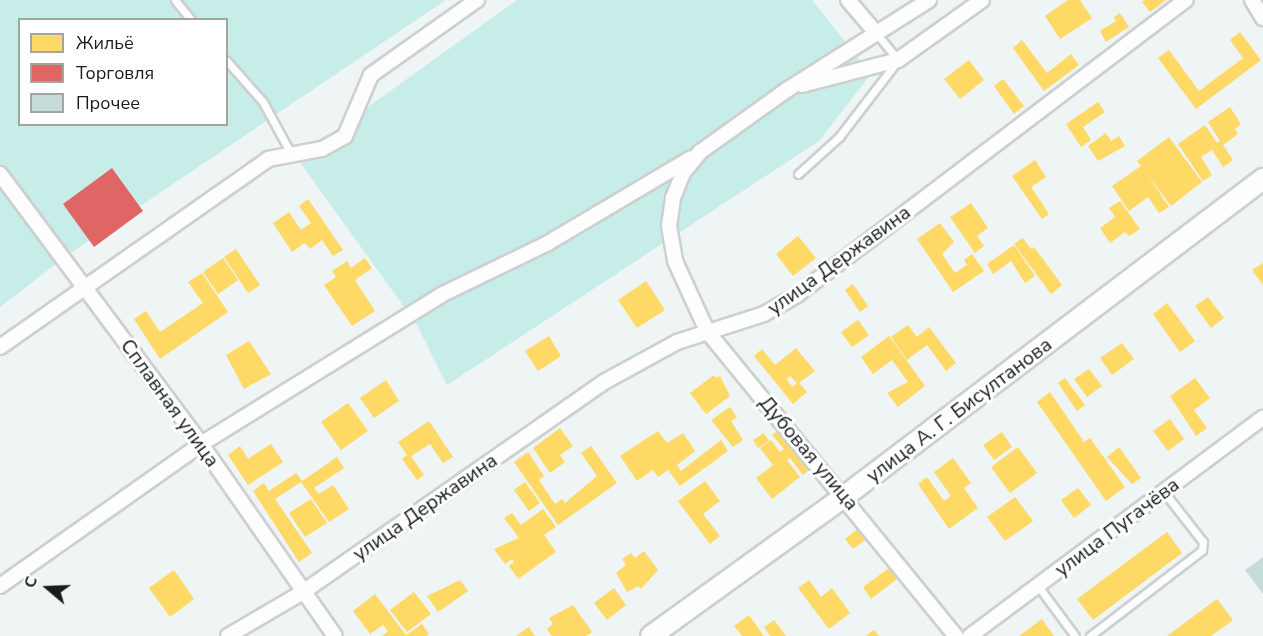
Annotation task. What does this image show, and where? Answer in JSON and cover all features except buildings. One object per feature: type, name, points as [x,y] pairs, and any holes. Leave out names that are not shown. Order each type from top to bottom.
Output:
[{"type":"street","points":[[0,347],[268,159],[290,152],[322,149],[345,136],[370,75],[477,0]]},
{"type":"street","points":[[848,0],[877,34]]},
{"type":"street","points":[[0,586],[201,444],[441,294],[548,243],[700,152],[788,89],[929,0]]},
{"type":"street","points":[[788,89],[898,60],[982,0]]},
{"type":"street","name":"улица Державина","points":[[228,636],[303,592],[604,382],[677,342],[764,314],[797,296],[1186,0]]},
{"type":"street","points":[[1252,0],[1263,18]]},
{"type":"street","name":"Дубовая улица","points":[[700,152],[683,173],[673,198],[669,225],[675,261],[707,331],[845,496],[956,636]]},
{"type":"street","name":"Сплавная улица","points":[[0,174],[201,444],[335,636]]},
{"type":"street","name":"улица А. Г. Бисултанова","points":[[651,636],[845,496],[1263,180]]},
{"type":"street","name":"улица Пугачёва","points":[[970,636],[1263,418]]},
{"type":"lane","points":[[174,0],[190,18]]},
{"type":"lane","points":[[798,174],[839,137],[898,60],[877,34]]},
{"type":"lane","points":[[228,62],[263,102],[290,152]]},
{"type":"lane","points":[[1090,636],[1202,550],[1203,542],[1164,492]]},
{"type":"lane","points":[[1038,586],[1075,636]]},
{"type":"shaded area","points":[[0,0],[446,0],[69,254],[0,307]]},
{"type":"shaded area","points":[[517,0],[812,0],[871,74],[819,141],[447,385],[417,325],[297,158]]}]
